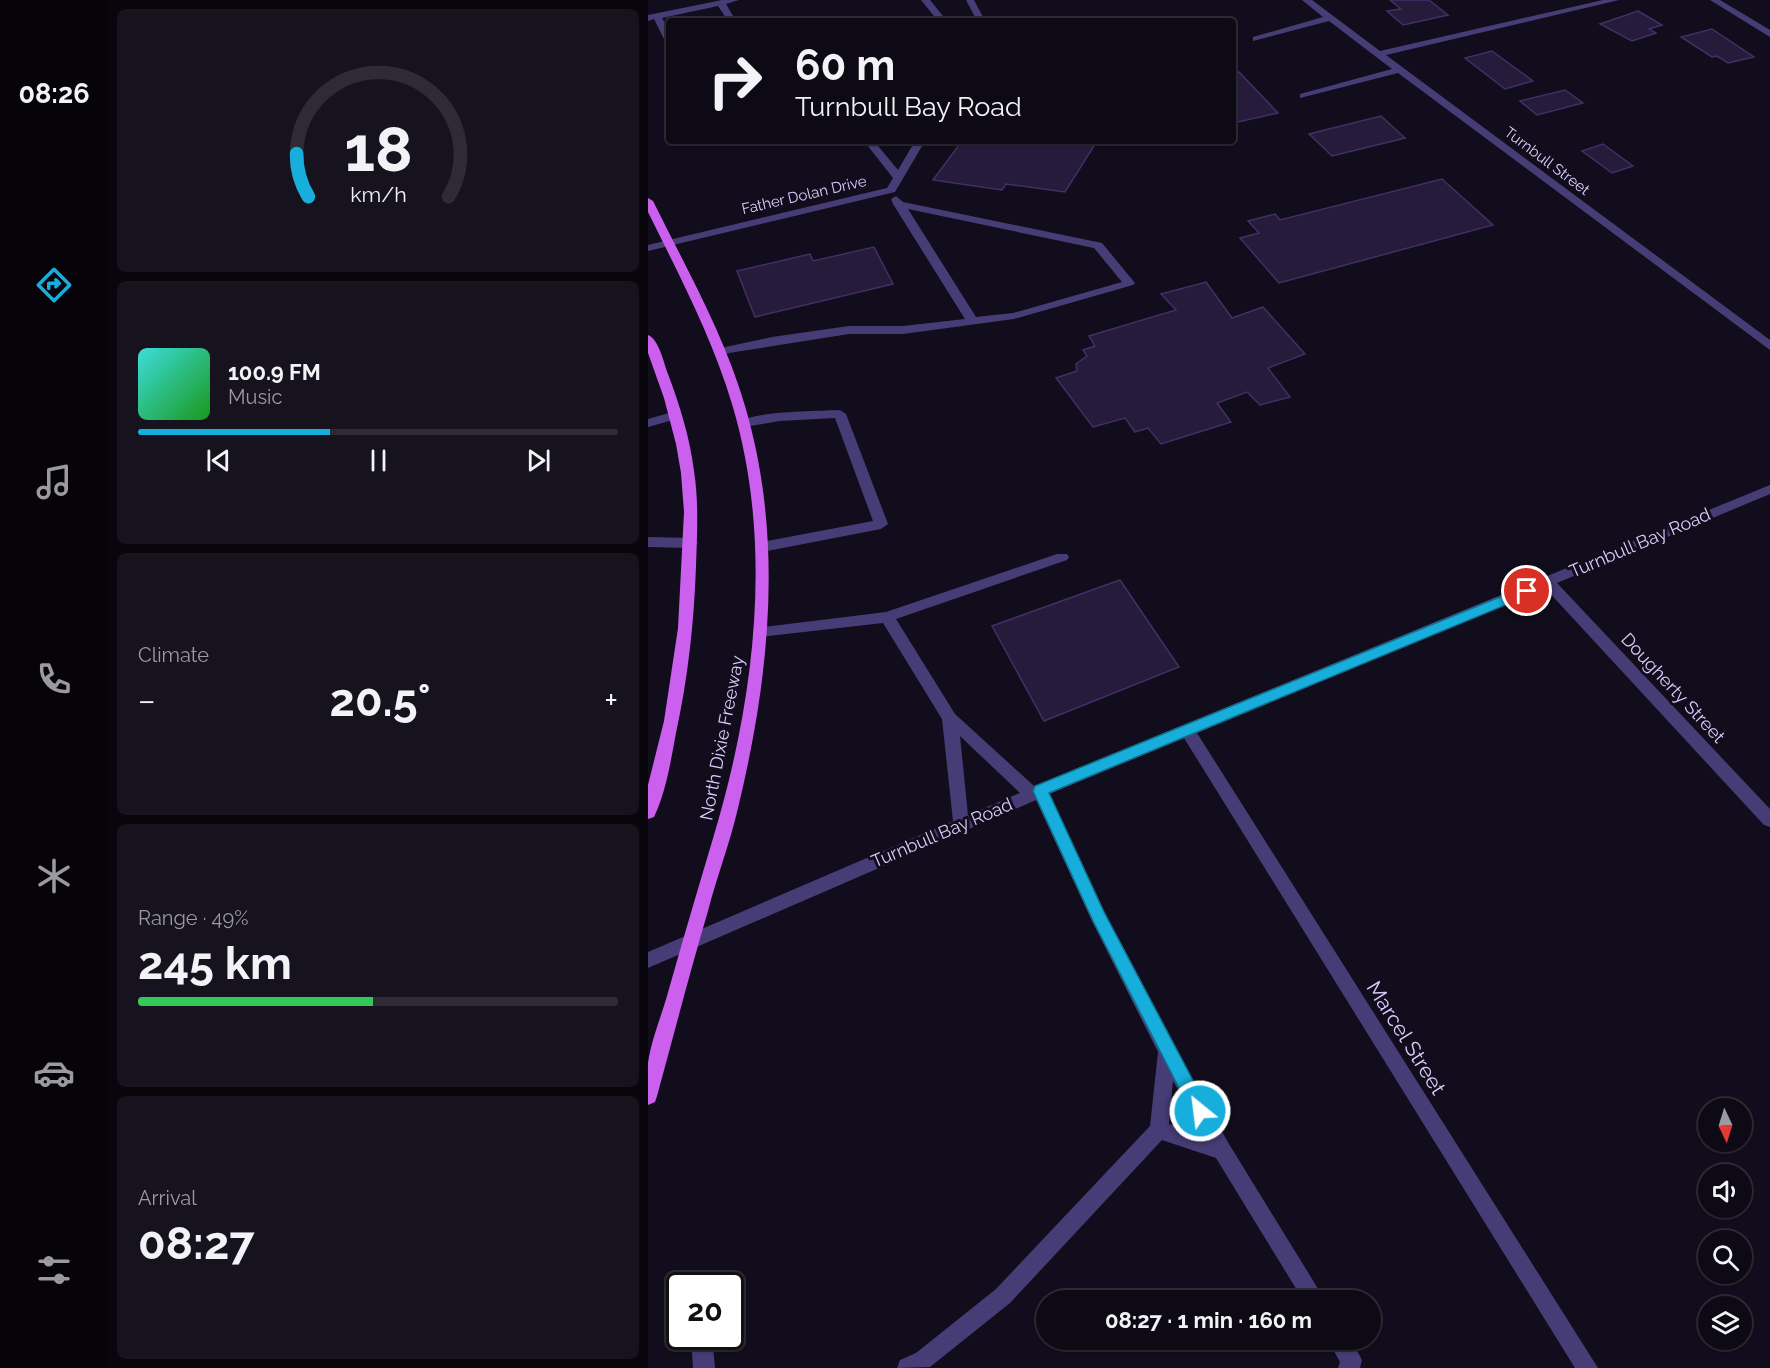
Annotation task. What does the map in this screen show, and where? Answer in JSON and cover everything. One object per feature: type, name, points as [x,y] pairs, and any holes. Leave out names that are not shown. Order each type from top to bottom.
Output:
[{"type":"main road","name":"North Dixie Freeway","points":[[648,201],[720,352],[744,423],[762,520],[759,658],[749,722],[730,809],[648,1096]]},
{"type":"main road","points":[[648,339],[667,384],[686,462],[691,543],[687,628],[679,683],[668,738],[648,812]]},
{"type":"street","points":[[666,35],[653,17],[735,0]]},
{"type":"street","points":[[925,0],[941,18]]},
{"type":"street","points":[[970,0],[979,18]]},
{"type":"street","name":"Turnbull Street","points":[[1306,0],[1770,346]]},
{"type":"street","points":[[1378,54],[1615,0]]},
{"type":"street","points":[[1714,0],[1770,34]]},
{"type":"street","points":[[721,3],[730,18]]},
{"type":"street","points":[[1256,39],[1330,18]]},
{"type":"street","points":[[1302,96],[1399,70]]},
{"type":"street","points":[[871,144],[899,178]]},
{"type":"street","name":"Father Dolan Drive","points":[[648,248],[891,190],[918,144]]},
{"type":"street","points":[[891,190],[972,321]]},
{"type":"street","points":[[720,352],[772,341],[849,330],[903,330],[1014,316],[1129,283],[1098,245],[898,204]]},
{"type":"street","points":[[744,423],[780,417],[840,414],[881,524],[762,548]]},
{"type":"street","points":[[648,423],[675,415]]},
{"type":"street","name":"Turnbull Bay Road","points":[[648,960],[1036,792],[1188,732],[1770,489]]},
{"type":"street","points":[[648,542],[691,543]]},
{"type":"street","points":[[760,633],[887,618],[1062,556]]},
{"type":"street","name":"Dougherty Street","points":[[1548,582],[1770,820]]},
{"type":"street","points":[[887,618],[950,718],[1036,792],[1167,1051],[1222,1151],[1309,1290]]},
{"type":"street","points":[[950,718],[961,825]]},
{"type":"street","name":"Marcel Street","points":[[1188,732],[1587,1368]]},
{"type":"street","points":[[908,1368],[923,1360],[1003,1296],[1159,1130],[1167,1051]]},
{"type":"street","points":[[1159,1130],[1222,1151]]},
{"type":"street","points":[[702,1350],[704,1368]]},
{"type":"street","points":[[1344,1350],[1352,1365]]},
{"type":"building","points":[[1390,0],[1429,0],[1448,15],[1403,25],[1387,11],[1401,9]]},
{"type":"building","points":[[1638,11],[1662,25],[1649,29],[1656,33],[1632,41],[1600,24]]},
{"type":"building","points":[[1712,29],[1754,57],[1728,63],[1717,56],[1712,57],[1681,37]]},
{"type":"building","points":[[1492,51],[1533,81],[1505,89],[1465,58]]},
{"type":"building","points":[[1236,72],[1239,72],[1278,113],[1238,122],[1236,120]]},
{"type":"building","points":[[1565,90],[1583,103],[1537,115],[1520,101]]},
{"type":"building","points":[[1381,116],[1405,138],[1332,156],[1309,134]]},
{"type":"building","points":[[960,144],[1095,144],[1065,192],[1006,184],[1002,190],[933,180]]},
{"type":"building","points":[[1603,144],[1633,166],[1612,173],[1582,151]]},
{"type":"building","points":[[1442,179],[1493,225],[1279,283],[1240,238],[1259,233],[1248,221],[1275,214],[1280,220]]},
{"type":"building","points":[[874,247],[893,284],[755,317],[737,271],[810,254],[813,261]]},
{"type":"building","points":[[1206,282],[1232,318],[1263,307],[1305,354],[1268,368],[1290,397],[1260,405],[1247,392],[1217,403],[1231,422],[1161,444],[1148,428],[1135,432],[1125,418],[1093,427],[1056,378],[1077,371],[1076,364],[1087,356],[1083,350],[1095,346],[1089,336],[1176,310],[1161,294]]},
{"type":"building","points":[[1120,580],[1179,667],[1044,721],[992,626]]},
{"type":"route","points":[[1200,1111],[1098,916],[1041,791],[1527,591]]}]
